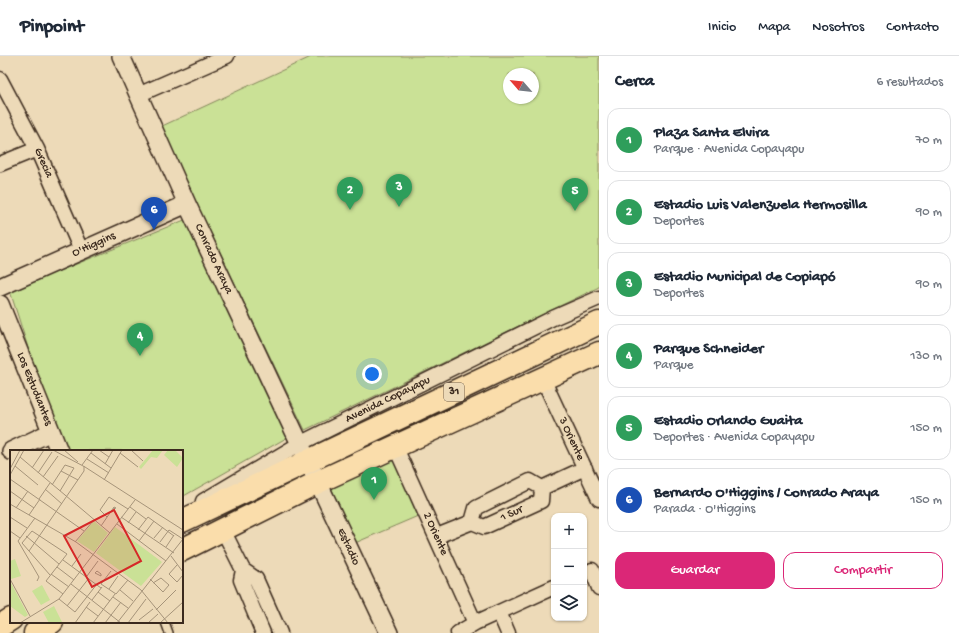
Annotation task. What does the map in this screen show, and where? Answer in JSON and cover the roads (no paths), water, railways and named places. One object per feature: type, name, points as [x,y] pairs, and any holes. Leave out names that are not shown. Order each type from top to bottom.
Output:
[{"type":"highway","name":"Avenida Copayapu","points":[[183,520],[304,452],[599,322]]},
{"type":"highway","name":"31","points":[[183,550],[318,482],[599,353]]},
{"type":"highway","points":[[0,626],[10,620]]},
{"type":"highway","points":[[35,633],[50,623]]},
{"type":"street","name":"Conrado Araya","points":[[121,56],[188,204],[304,452]]},
{"type":"street","points":[[138,95],[228,56]]},
{"type":"street","name":"Grecia","points":[[0,79],[37,149],[81,250]]},
{"type":"street","points":[[0,164],[37,149]]},
{"type":"street","name":"O'Higgins","points":[[0,287],[188,204]]},
{"type":"street","name":"Avenida Copayapu","points":[[183,512],[304,452],[553,318],[599,298]]},
{"type":"street","name":"Los Estudiantes","points":[[0,304],[59,450]]},
{"type":"street","name":"3 Oriente","points":[[543,379],[599,499]]},
{"type":"street","points":[[13,450],[51,432]]},
{"type":"street","name":"2 Oriente","points":[[395,446],[437,536],[475,623]]},
{"type":"street","points":[[0,456],[10,451]]},
{"type":"street","name":"Estadio","points":[[304,452],[389,633]]},
{"type":"street","points":[[542,488],[585,468]]},
{"type":"street","name":"1 Sur","points":[[437,536],[472,522],[484,527],[541,500],[542,488],[530,481],[476,508],[472,522]]},
{"type":"street","points":[[223,530],[243,570],[256,579],[280,633]]},
{"type":"street","points":[[243,570],[241,580],[263,633]]},
{"type":"street","points":[[592,570],[599,588]]},
{"type":"street","points":[[458,633],[475,623],[551,588]]},
{"type":"street","points":[[499,612],[508,633]]},
{"type":"lane","points":[[165,623],[170,633]]},
{"type":"place","name":"Estadio Municipal de Copiapó","points":[[399,207]]},
{"type":"place","name":"Estadio Luis Valenzuela Hermosilla","points":[[350,210]]},
{"type":"place","name":"Estadio Orlando Guaita","points":[[575,211]]},
{"type":"place","name":"Bernardo O'Higgins / Conrado Araya","points":[[154,230]]},
{"type":"place","name":"Parque Schneider","points":[[140,356]]},
{"type":"place","name":"Plaza Santa Elvira","points":[[374,500]]}]
